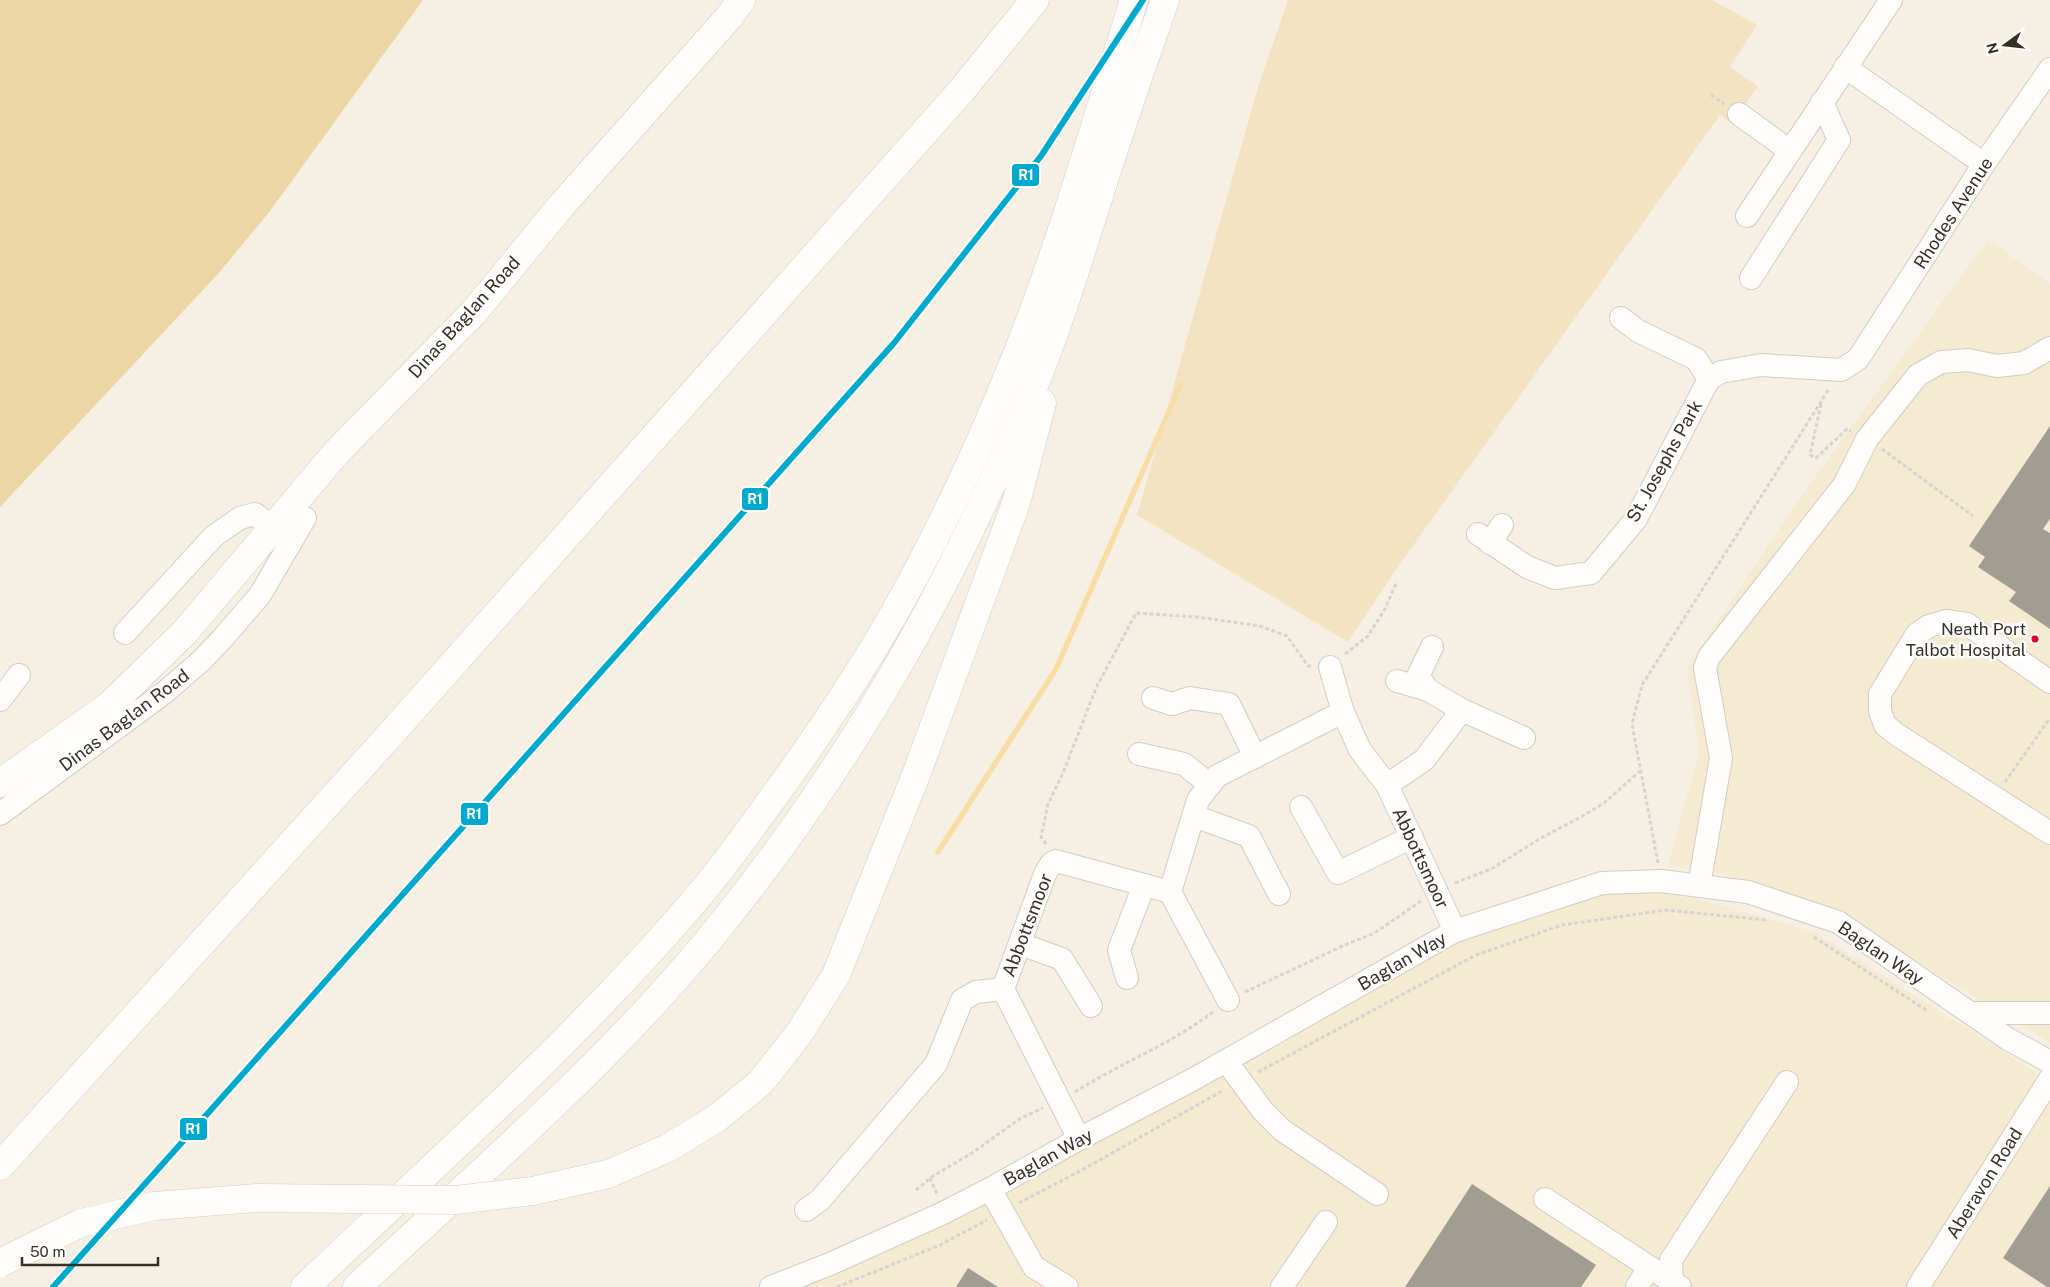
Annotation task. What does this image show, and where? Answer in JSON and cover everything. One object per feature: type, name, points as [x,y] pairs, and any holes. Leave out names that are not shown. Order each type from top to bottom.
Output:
[{"type":"main road","name":"Dinas Baglan Road","points":[[0,783],[110,706],[185,632],[336,453],[474,312],[561,206],[729,17],[741,0]]},
{"type":"main road","points":[[0,1166],[587,513],[962,90],[1035,0]]},
{"type":"main road","points":[[305,1287],[480,1123],[614,991],[686,911],[753,826],[818,735],[876,644],[924,556],[977,449],[1016,355],[1050,262],[1134,0]]},
{"type":"main road","points":[[358,1287],[554,1102],[641,1016],[714,933],[781,847],[844,756],[902,660],[949,572],[1006,453],[1042,365],[1165,0]]},
{"type":"main road","points":[[0,1263],[81,1223],[154,1206],[257,1198],[456,1200],[534,1191],[608,1174],[668,1148],[717,1118],[760,1082],[798,1035],[836,975],[916,775],[1016,504],[1075,270]]},
{"type":"street","points":[[1747,216],[1891,0]]},
{"type":"street","points":[[1845,67],[1984,164]]},
{"type":"street","name":"Rhodes Avenue","points":[[1849,365],[2050,69]]},
{"type":"street","points":[[1750,278],[1839,140],[1822,102]]},
{"type":"street","points":[[1739,114],[1790,151]]},
{"type":"street","name":"St. Josephs Park","points":[[1629,332],[1696,359],[1709,379]]},
{"type":"street","points":[[1699,886],[1721,758],[1706,668],[1709,657],[1844,485],[1867,439],[1918,375],[1941,362],[1968,360],[1997,366],[2024,363],[2050,348]]},
{"type":"street","name":"St. Josephs Park","points":[[1490,534],[1527,567],[1555,578],[1590,573],[1636,519],[1709,379],[1721,372],[1761,365],[1849,365]]},
{"type":"street","points":[[125,633],[214,536],[240,518],[255,514],[273,528]]},
{"type":"street","name":"Dinas Baglan Road","points":[[0,814],[164,693],[202,660],[260,594],[305,518]]},
{"type":"street","points":[[2050,682],[1967,624],[1946,622],[1928,626],[1917,634],[1880,694],[1880,711],[1885,725],[2050,833]]},
{"type":"street","points":[[1428,690],[1418,676],[1432,647]]},
{"type":"street","name":"Abbottsmoor","points":[[1330,667],[1343,712],[1360,750],[1387,785],[1455,931]]},
{"type":"street","points":[[0,700],[19,675]]},
{"type":"street","points":[[1397,681],[1428,690],[1462,710],[1524,738]]},
{"type":"street","points":[[1153,698],[1172,704],[1190,698],[1229,704],[1255,757]]},
{"type":"street","name":"Abbottsmoor","points":[[1387,785],[1424,760],[1462,710]]},
{"type":"street","points":[[1228,1000],[1170,892],[1198,800],[1217,776],[1343,712]]},
{"type":"street","points":[[1139,754],[1184,764],[1210,785]]},
{"type":"street","points":[[1301,807],[1338,873],[1412,837]]},
{"type":"street","points":[[1194,816],[1249,836],[1279,894]]},
{"type":"street","name":"Abbottsmoor","points":[[1080,1139],[1003,989],[1045,874],[1051,864],[1056,861],[1170,892]]},
{"type":"street","name":"Baglan Way","points":[[771,1287],[830,1264],[941,1214],[990,1189],[1226,1061],[1455,931],[1602,883],[1661,881],[1748,892],[1838,922],[2008,1039],[2050,1062]]},
{"type":"street","points":[[1127,978],[1119,950],[1144,885]]},
{"type":"street","points":[[1020,944],[1062,958],[1091,1006]]},
{"type":"street","points":[[806,1210],[820,1200],[936,1064],[962,1000],[976,992],[1003,989]]},
{"type":"street","points":[[1971,1013],[2050,1012]]},
{"type":"street","points":[[1226,1061],[1263,1111],[1282,1130],[1377,1194]]},
{"type":"street","name":"Aberavon Road","points":[[1918,1287],[2050,1078]]},
{"type":"street","points":[[1676,1284],[1671,1260],[1787,1082]]},
{"type":"street","points":[[990,1189],[1034,1267],[1067,1287]]},
{"type":"street","points":[[1545,1199],[1676,1284]]},
{"type":"street","points":[[1282,1287],[1326,1222]]},
{"type":"street","points":[[1638,1287],[1650,1267]]},
{"type":"path","points":[[1661,881],[1632,724],[1642,685],[1849,365]]},
{"type":"path","points":[[1330,667],[1368,636],[1385,609],[1397,581]]},
{"type":"path","points":[[1993,796],[2050,718]]},
{"type":"path","points":[[916,1190],[933,1176],[972,1153],[1021,1118],[1060,1101],[1114,1068],[1198,1023],[1228,1000],[1349,943],[1373,934],[1436,890],[1490,868],[1581,817],[1604,802],[1640,771]]},
{"type":"path","points":[[837,1287],[940,1245],[1080,1171],[1240,1081],[1476,955],[1562,925],[1666,910],[1765,920],[1773,923]]},
{"type":"path","points":[[1806,934],[1814,937],[1927,1010]]},
{"type":"shaded area","points":[[0,0],[423,0],[270,211],[218,274],[0,507]]},
{"type":"shaded area","points":[[1288,0],[1712,0],[1757,25],[1730,67],[1758,86],[1732,124],[1720,115],[1395,571],[1348,642],[1137,515],[1258,87]]},
{"type":"shaded area","name":"Neath Port Talbot Hospital","points":[[1988,239],[2050,284],[2050,1043],[1822,903],[1736,877],[1668,865],[1699,752],[1687,668],[1792,509]]},
{"type":"shaded area","points":[[1602,883],[1693,898],[1814,932],[2050,1081],[2050,1287],[771,1287],[830,1264],[1455,931]]},
{"type":"building","points":[[2050,426],[2050,519],[2043,529],[2050,533],[2050,629],[2009,601],[2016,592],[1978,567],[1985,557],[1969,546]]},
{"type":"building","points":[[1472,1184],[1596,1265],[1581,1287],[1405,1287]]},
{"type":"building","points":[[2050,1186],[2050,1287],[2047,1287],[2003,1258]]},
{"type":"building","points":[[968,1268],[998,1287],[956,1287]]},
{"type":"waterway","points":[[938,852],[1056,669],[1181,384]]},
{"type":"transit line","name":"R1","points":[[53,1287],[894,343],[1041,156],[1143,0]]},
{"type":"place","name":"Neath Port Talbot Hospital","points":[[2035,639]]}]
